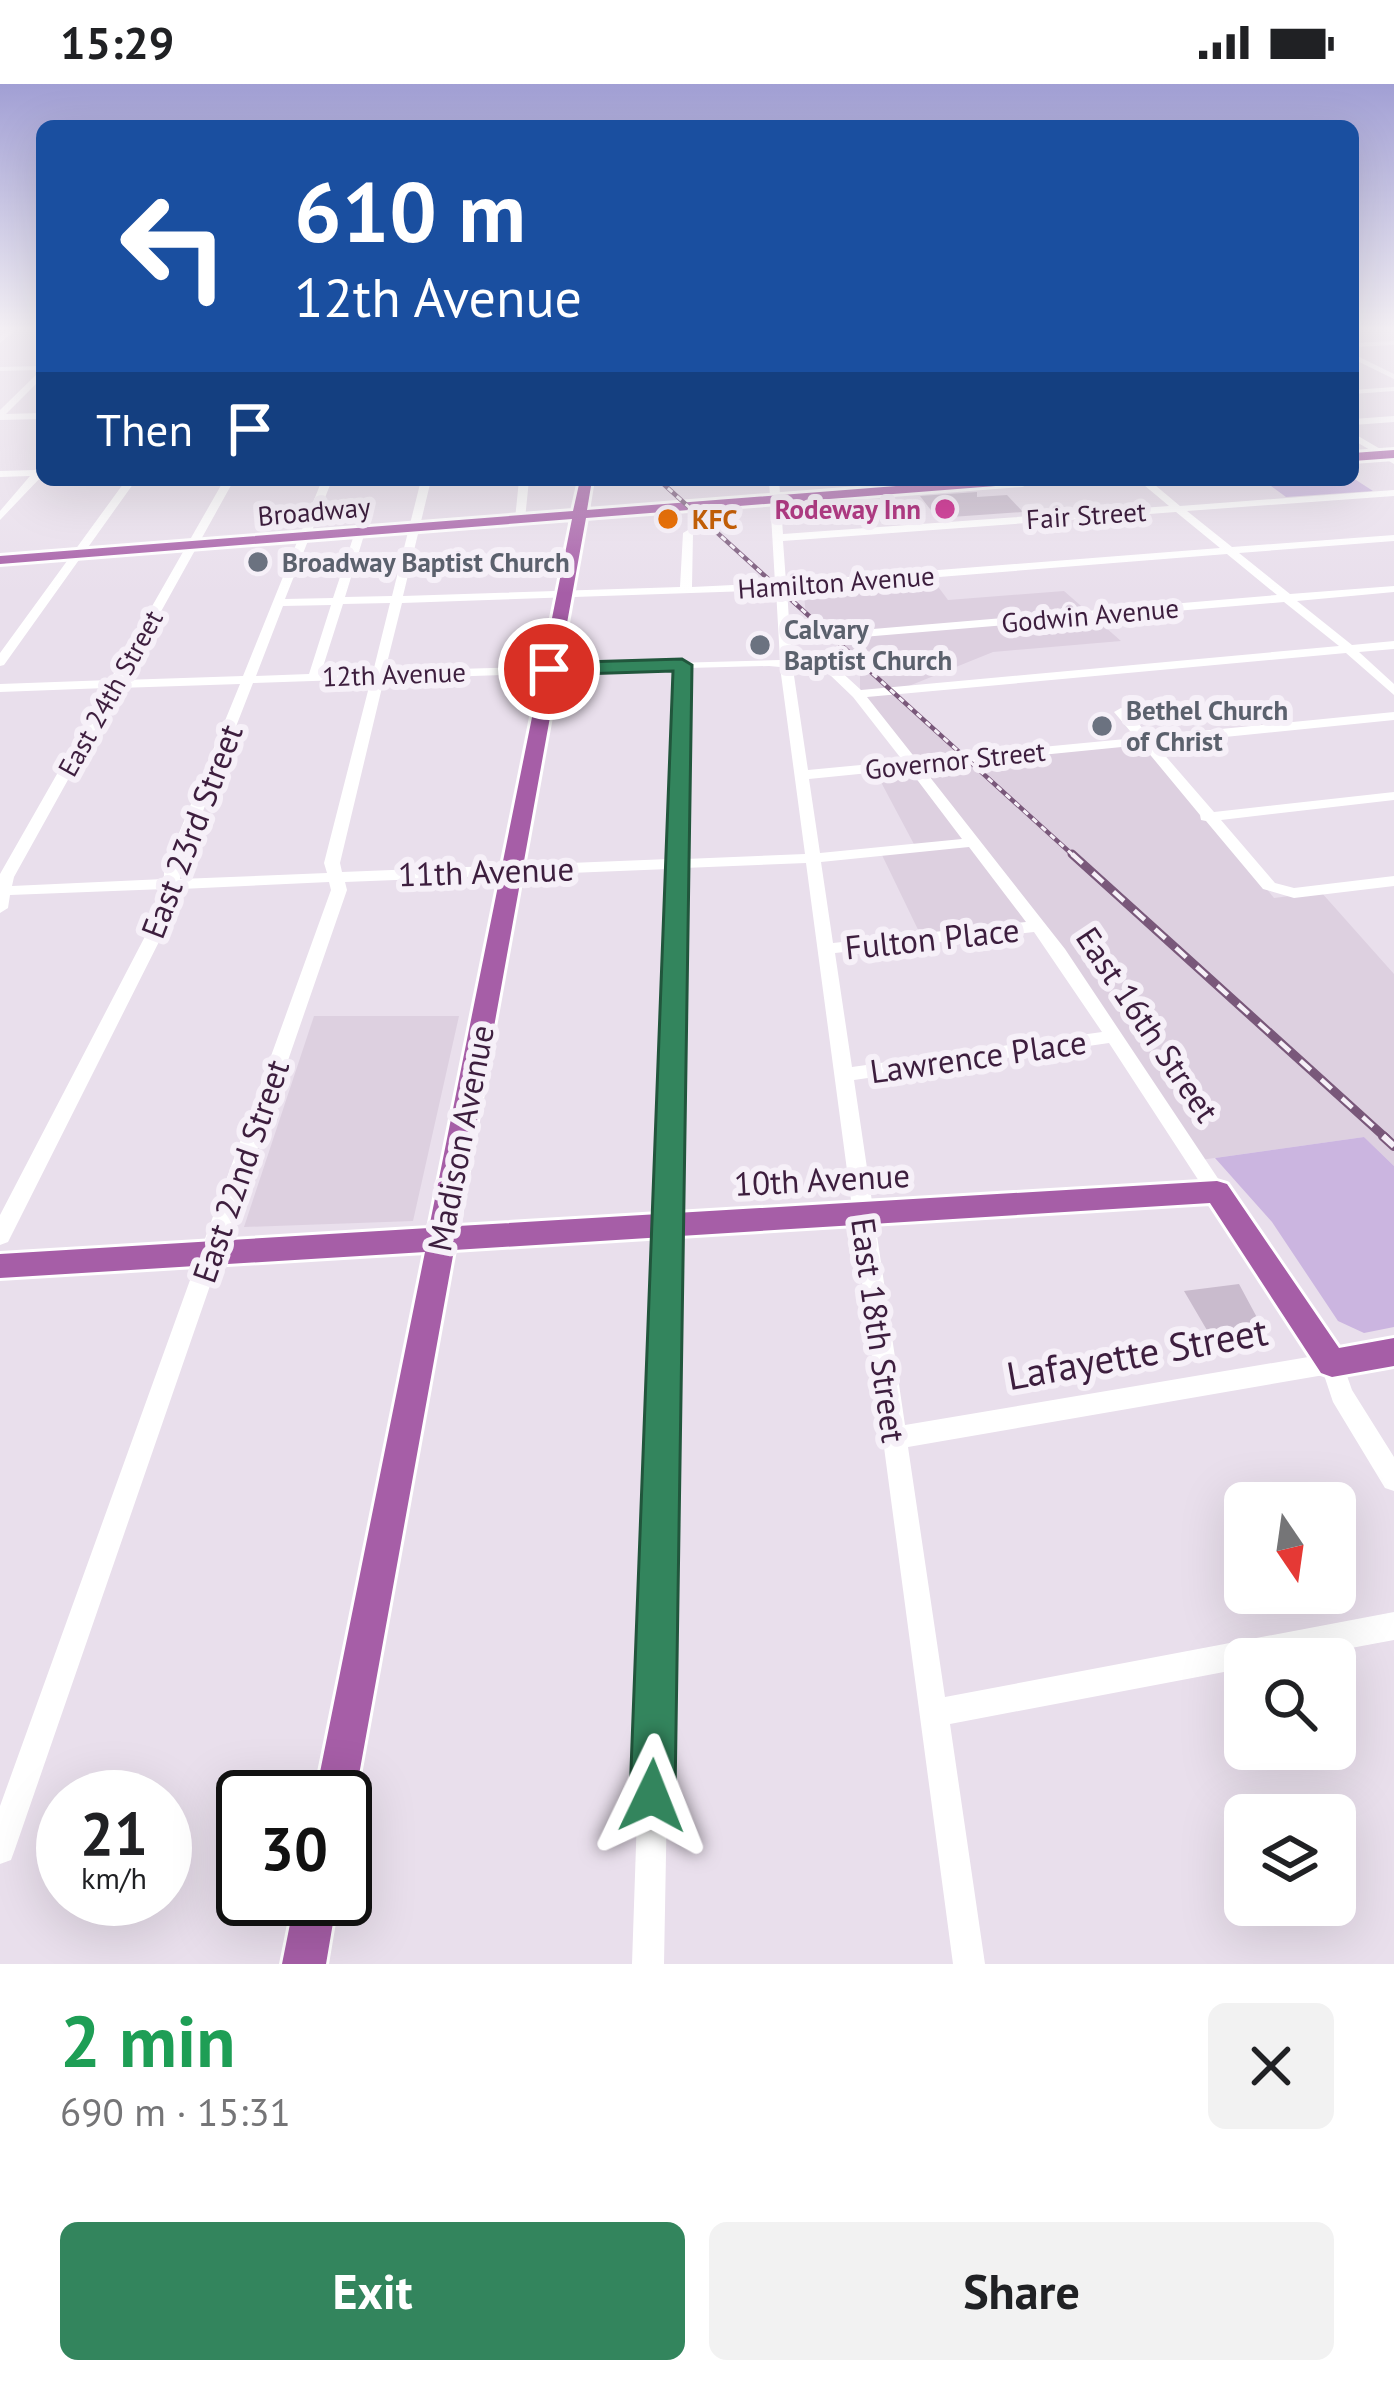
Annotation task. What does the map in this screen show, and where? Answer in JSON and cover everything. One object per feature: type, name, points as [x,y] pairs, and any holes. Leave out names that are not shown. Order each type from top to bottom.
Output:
[{"type":"main road","points":[[1359,457],[1391,456]]},
{"type":"main road","name":"Madison Avenue","points":[[340,1770],[585,486]]},
{"type":"main road","name":"Broadway","points":[[0,560],[580,514],[775,489],[857,486]]},
{"type":"main road","name":"10th Avenue","points":[[0,1266],[1217,1192]]},
{"type":"main road","name":"East 16th Street","points":[[1217,1192],[1332,1363]]},
{"type":"main road","name":"Lafayette Street","points":[[1332,1363],[1394,1352]]},
{"type":"main road","points":[[304,1964],[311,1926]]},
{"type":"street","points":[[1359,422],[1394,419]]},
{"type":"street","points":[[1359,439],[1391,456]]},
{"type":"street","points":[[0,474],[36,471]]},
{"type":"street","points":[[0,517],[36,477]]},
{"type":"street","points":[[0,662],[126,486]]},
{"type":"street","name":"East 24th Street","points":[[1,897],[6,877],[226,486]]},
{"type":"street","name":"East 23rd Street","points":[[0,1236],[173,898],[172,870],[324,486]]},
{"type":"street","name":"East 22nd Street","points":[[0,1849],[339,890],[332,862],[425,486]]},
{"type":"street","points":[[520,519],[523,486]]},
{"type":"street","points":[[1150,486],[1394,692]]},
{"type":"street","name":"East 18th Street","points":[[775,489],[802,775],[969,1964]]},
{"type":"street","name":"Fair Street","points":[[778,538],[1394,493]]},
{"type":"street","points":[[314,677],[361,532]]},
{"type":"street","points":[[686,590],[688,533]]},
{"type":"street","name":"Hamilton Avenue","points":[[277,604],[782,586],[1394,538]]},
{"type":"street","name":"Godwin Avenue","points":[[787,652],[1394,589]]},
{"type":"street","points":[[858,694],[1394,646]]},
{"type":"street","name":"12th Avenue","points":[[0,688],[682,665],[787,652]]},
{"type":"street","name":"East 16th Street","points":[[787,652],[833,671],[858,694],[1037,926],[1217,1192]]},
{"type":"street","points":[[648,1964],[682,665]]},
{"type":"street","points":[[1121,712],[1269,886],[1294,893],[1394,881]]},
{"type":"street","name":"Governor Street","points":[[802,775],[1394,716]]},
{"type":"street","points":[[1206,817],[1394,796]]},
{"type":"street","name":"11th Avenue","points":[[1,897],[172,884],[813,857],[972,842]]},
{"type":"street","name":"Fulton Place","points":[[826,949],[1037,926]]},
{"type":"street","name":"Lawrence Place","points":[[842,1075],[1115,1036]]},
{"type":"street","name":"East 16th Street","points":[[1332,1363],[1341,1394],[1394,1479]]},
{"type":"street","name":"Lafayette Street","points":[[895,1438],[1332,1363]]},
{"type":"street","points":[[934,1713],[1394,1627]]},
{"type":"shaded area","points":[[1359,482],[1373,491],[1286,497],[1271,486],[1359,486]]},
{"type":"shaded area","points":[[930,576],[948,600],[1064,591],[1121,641],[993,652],[894,692],[963,759],[1146,741],[1274,898],[1321,892],[1394,974],[1394,1166],[1364,1137],[1193,1161],[1035,927],[923,940],[881,853],[916,848],[874,769],[909,765],[860,696],[860,663],[806,616],[803,585]]},
{"type":"shaded area","points":[[314,1016],[459,1016],[413,1221],[244,1227]]},
{"type":"shaded area","points":[[1364,1137],[1394,1166],[1394,1327],[1364,1333],[1338,1321],[1272,1222],[1215,1158]]},
{"type":"building","points":[[977,492],[977,497],[1007,495],[1023,512],[937,518],[920,496]]},
{"type":"building","points":[[1239,1284],[1268,1338],[1218,1349],[1184,1291]]},
{"type":"railway","points":[[666,486],[1075,857]]},
{"type":"railway","points":[[1072,854],[1387,1139]]},
{"type":"railway","points":[[1383,1136],[1394,1146]]},
{"type":"place","name":"Rodeway Inn","points":[[945,509]]},
{"type":"place","name":"KFC","points":[[668,519]]},
{"type":"place","name":"Broadway Baptist Church","points":[[258,562]]},
{"type":"place","name":"Calvary Baptist Church","points":[[760,645]]},
{"type":"place","name":"Bethel Church of Christ","points":[[1102,726]]},
{"type":"route","points":[[549,669],[682,665],[652,1796]]}]
